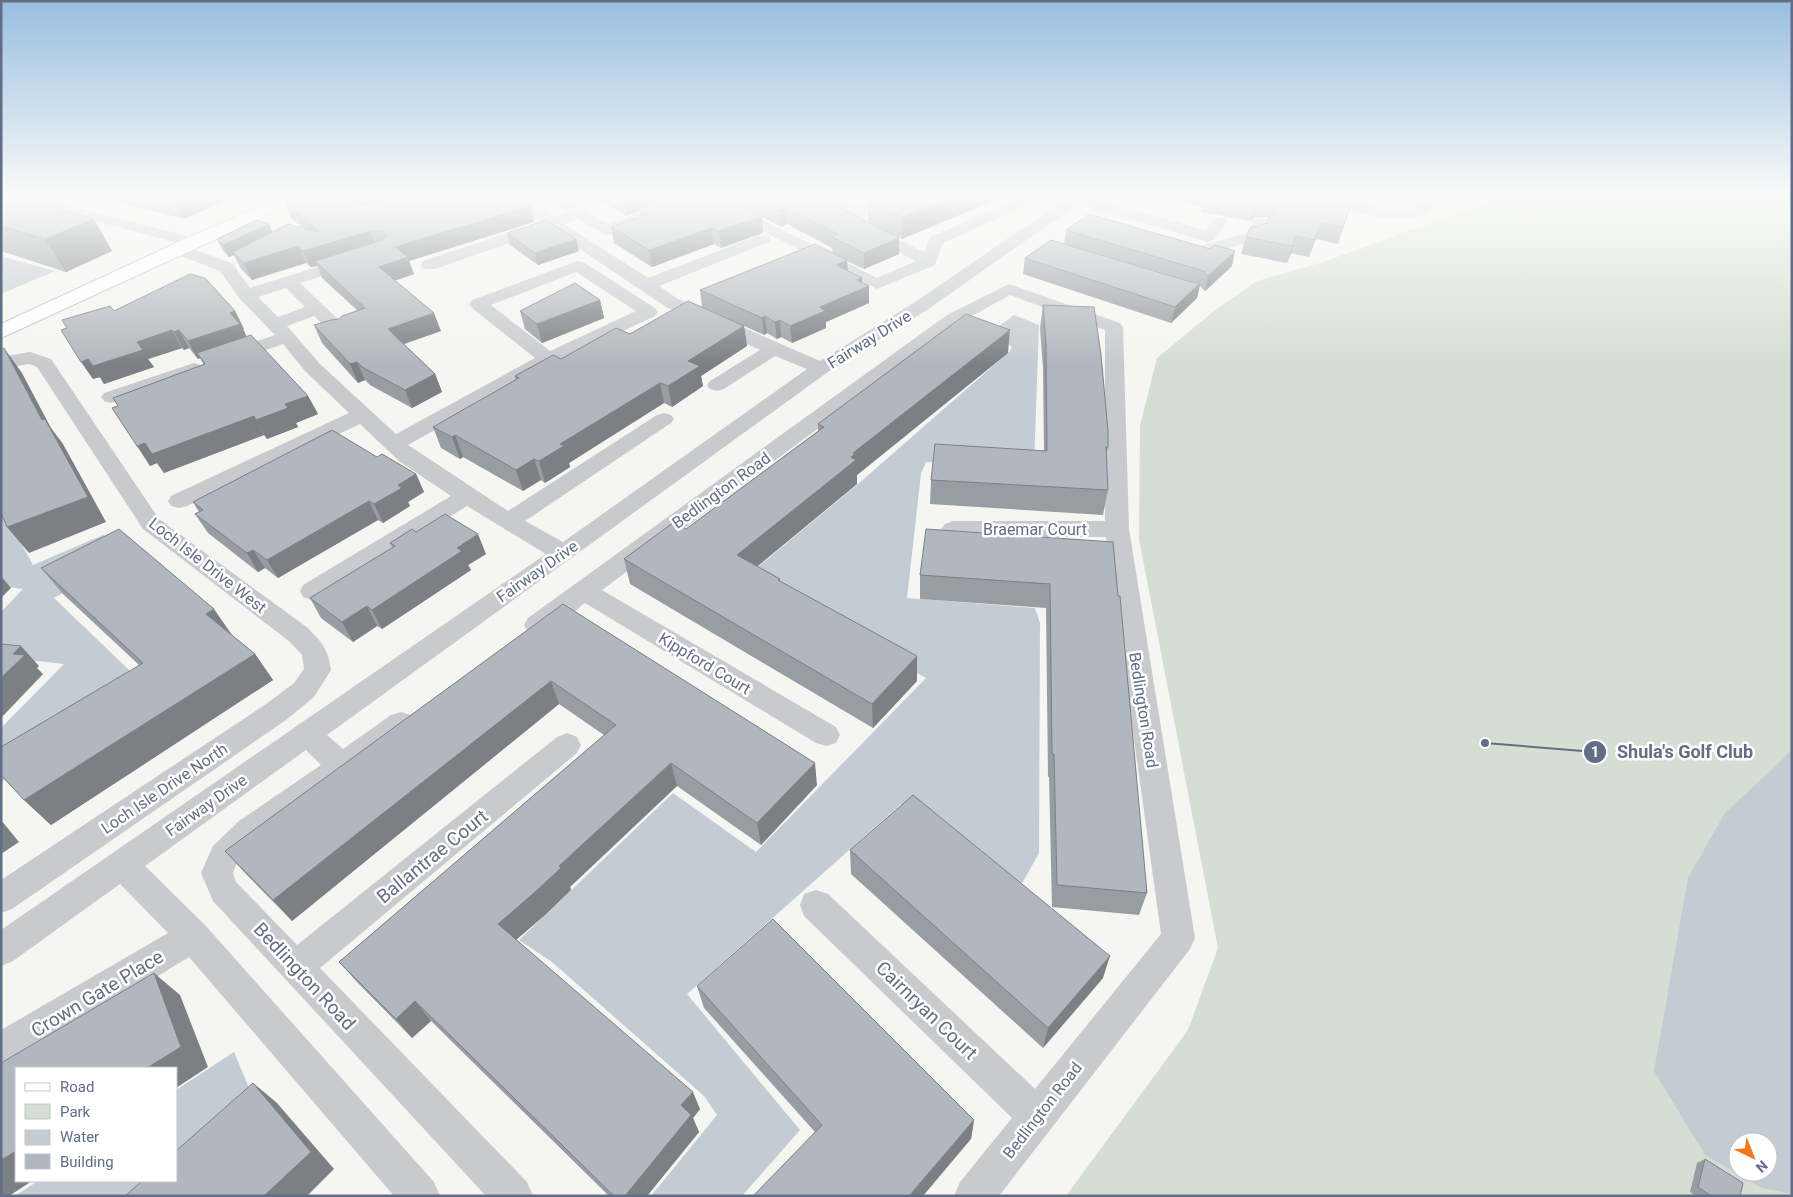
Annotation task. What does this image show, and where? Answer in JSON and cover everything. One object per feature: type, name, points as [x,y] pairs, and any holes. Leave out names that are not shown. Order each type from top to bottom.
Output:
[{"type":"main road","points":[[1,316],[152,254]]},
{"type":"main road","points":[[1,332],[157,254]]},
{"type":"street","points":[[202,254],[221,265],[246,296],[280,330],[313,368],[407,456],[508,522],[564,553]]},
{"type":"street","points":[[429,265],[462,254]]},
{"type":"street","points":[[601,254],[672,303],[821,368]]},
{"type":"street","points":[[646,285],[725,254]]},
{"type":"street","points":[[818,254],[906,299],[953,319]]},
{"type":"street","points":[[915,254],[929,261]]},
{"type":"street","points":[[877,284],[929,261],[931,254]]},
{"type":"street","name":"Fairway Drive","points":[[1,950],[564,553],[821,368],[906,299],[1003,254]]},
{"type":"street","points":[[548,359],[478,304],[604,256]]},
{"type":"street","points":[[246,296],[364,258]]},
{"type":"street","points":[[577,266],[649,312]]},
{"type":"street","points":[[974,269],[1129,322]]},
{"type":"street","points":[[289,282],[340,331]]},
{"type":"street","name":"Bedlington Road","points":[[520,637],[953,319],[1009,289],[1114,327],[1117,529],[1178,938],[974,1196]]},
{"type":"street","points":[[394,444],[548,359],[690,295]]},
{"type":"street","points":[[111,398],[280,330],[317,309]]},
{"type":"street","points":[[717,385],[774,349]]},
{"type":"street","name":"Loch Isle Drive West","points":[[1,363],[30,358],[44,363],[151,524],[300,635],[315,652],[318,670]]},
{"type":"street","points":[[179,501],[362,415]]},
{"type":"street","points":[[508,522],[664,419]]},
{"type":"street","points":[[312,591],[466,496]]},
{"type":"street","name":"Braemar Court","points":[[953,529],[1117,529]]},
{"type":"street","name":"Kippford Court","points":[[584,591],[826,735]]},
{"type":"street","name":"Loch Isle Drive North","points":[[1,898],[276,712],[304,690],[318,670]]},
{"type":"street","name":"Bedlington Road","points":[[415,713],[250,830],[224,856],[217,873],[224,891],[513,1196]]},
{"type":"street","points":[[307,734],[342,766]]},
{"type":"street","name":"Ballantrae Court","points":[[296,967],[567,745]]},
{"type":"street","points":[[122,865],[170,910],[193,936],[409,1192]]},
{"type":"street","name":"Cairnryan Court","points":[[816,905],[1037,1116]]},
{"type":"street","name":"Crown Gate Place","points":[[1,1051],[193,936]]},
{"type":"green space","points":[[1345,254],[1792,254],[1792,1196],[1066,1196],[1188,1030],[1218,948],[1139,539],[1140,426],[1157,358],[1219,307],[1257,281]]},
{"type":"water","points":[[1,256],[55,271],[1,294]]},
{"type":"water","points":[[1014,315],[1039,325],[1034,466],[926,462],[921,474],[907,598],[1035,608],[1040,623],[1039,853],[1023,882],[1011,889],[901,804],[687,994],[800,1130],[742,1196],[651,1196],[717,1115],[704,1096],[552,962],[519,940],[673,793],[756,852],[926,678],[747,576],[858,484],[1009,352],[1012,347],[991,332]]},
{"type":"water","points":[[1,507],[33,565],[103,535],[131,555],[54,598],[151,691],[1,782],[1,728],[64,664],[1,657],[1,612],[23,589],[1,586]]},
{"type":"water","points":[[1792,749],[1792,1194],[1762,1188],[1752,1182],[1778,1182],[1778,1132],[1728,1132],[1728,1168],[1705,1155],[1654,1071],[1688,878],[1725,813]]},
{"type":"water","points":[[234,1052],[255,1102],[178,1172],[178,1089]]},
{"type":"water","points":[[36,1182],[168,1182],[153,1196],[15,1196]]},
{"type":"building","points":[[235,254],[273,254],[244,263]]},
{"type":"building","points":[[338,254],[404,254],[408,257],[379,267],[434,313],[388,329],[435,374],[405,390],[362,367],[357,362],[350,364],[314,325],[339,319],[342,316],[365,308],[315,261]]},
{"type":"building","points":[[790,254],[835,254],[847,260],[836,265],[862,278],[857,280],[869,286],[820,307],[825,311],[790,326],[780,320],[775,322],[765,316],[762,318],[700,290]]},
{"type":"building","points":[[1031,254],[1097,254],[1200,283],[1175,307],[1025,258]]},
{"type":"building","points":[[1146,254],[1232,254],[1208,276],[1204,271]]},
{"type":"building","points":[[190,274],[205,278],[235,311],[230,313],[240,324],[188,341],[179,330],[174,332],[172,330],[137,342],[143,350],[93,366],[88,359],[81,362],[61,330],[67,328],[62,320],[110,306],[114,311]]},
{"type":"building","points":[[575,283],[600,300],[537,324],[520,311]]},
{"type":"building","points":[[688,301],[744,326],[688,361],[700,366],[668,386],[660,383],[560,444],[564,446],[539,461],[534,459],[516,470],[455,435],[452,437],[433,427],[519,378],[515,376],[553,355],[561,359],[616,328],[630,334]]},
{"type":"building","points":[[1043,305],[1094,307],[1101,355],[1108,431],[1108,447],[1106,447],[1108,490],[931,480],[935,444],[1047,451],[1046,344]]},
{"type":"building","points":[[966,314],[1010,330],[853,453],[855,454],[851,457],[856,460],[737,555],[780,579],[778,580],[917,656],[872,704],[624,559],[674,522],[686,529],[824,427],[818,424]]},
{"type":"building","points":[[251,335],[308,396],[285,404],[288,408],[256,420],[254,416],[152,454],[145,443],[137,446],[112,408],[118,406],[113,398],[205,364],[197,353]]},
{"type":"building","points":[[4,348],[42,420],[45,419],[88,497],[7,527],[1,513],[1,349]]},
{"type":"building","points":[[332,430],[377,457],[382,454],[416,474],[398,485],[402,488],[374,504],[369,501],[267,560],[253,550],[247,553],[195,514],[203,510],[193,502]]},
{"type":"building","points":[[445,514],[478,534],[457,548],[462,551],[372,610],[367,606],[342,622],[310,598],[395,546],[390,543],[412,529],[416,532]]},
{"type":"building","points":[[119,529],[214,609],[206,614],[255,654],[24,800],[1,775],[1,747],[143,663],[41,568]]},
{"type":"building","points":[[926,529],[1113,542],[1118,596],[1120,596],[1147,893],[1057,885],[1054,754],[1052,753],[1050,584],[920,575]]},
{"type":"building","points":[[563,604],[815,763],[757,823],[671,763],[559,866],[561,868],[498,924],[693,1092],[681,1105],[691,1115],[625,1196],[614,1196],[415,1001],[396,1019],[339,962],[616,725],[551,681],[273,900],[225,851]]},
{"type":"building","points":[[1,644],[21,646],[13,654],[25,655],[1,678]]},
{"type":"building","points":[[913,795],[1110,956],[1048,1028],[850,850]]},
{"type":"building","points":[[773,919],[974,1120],[909,1196],[753,1196],[822,1125],[697,986]]},
{"type":"building","points":[[154,973],[181,1047],[149,1067],[15,1067],[15,1152],[1,1160],[1,1063]]},
{"type":"building","points":[[253,1083],[311,1152],[264,1196],[125,1196],[141,1182],[178,1182],[178,1149]]},
{"type":"building","points":[[1705,1159],[1728,1174],[1728,1182],[1743,1183],[1740,1196],[1711,1196],[1698,1187]]},
{"type":"place","name":"Shula's Golf Club","points":[[1485,743]]}]
